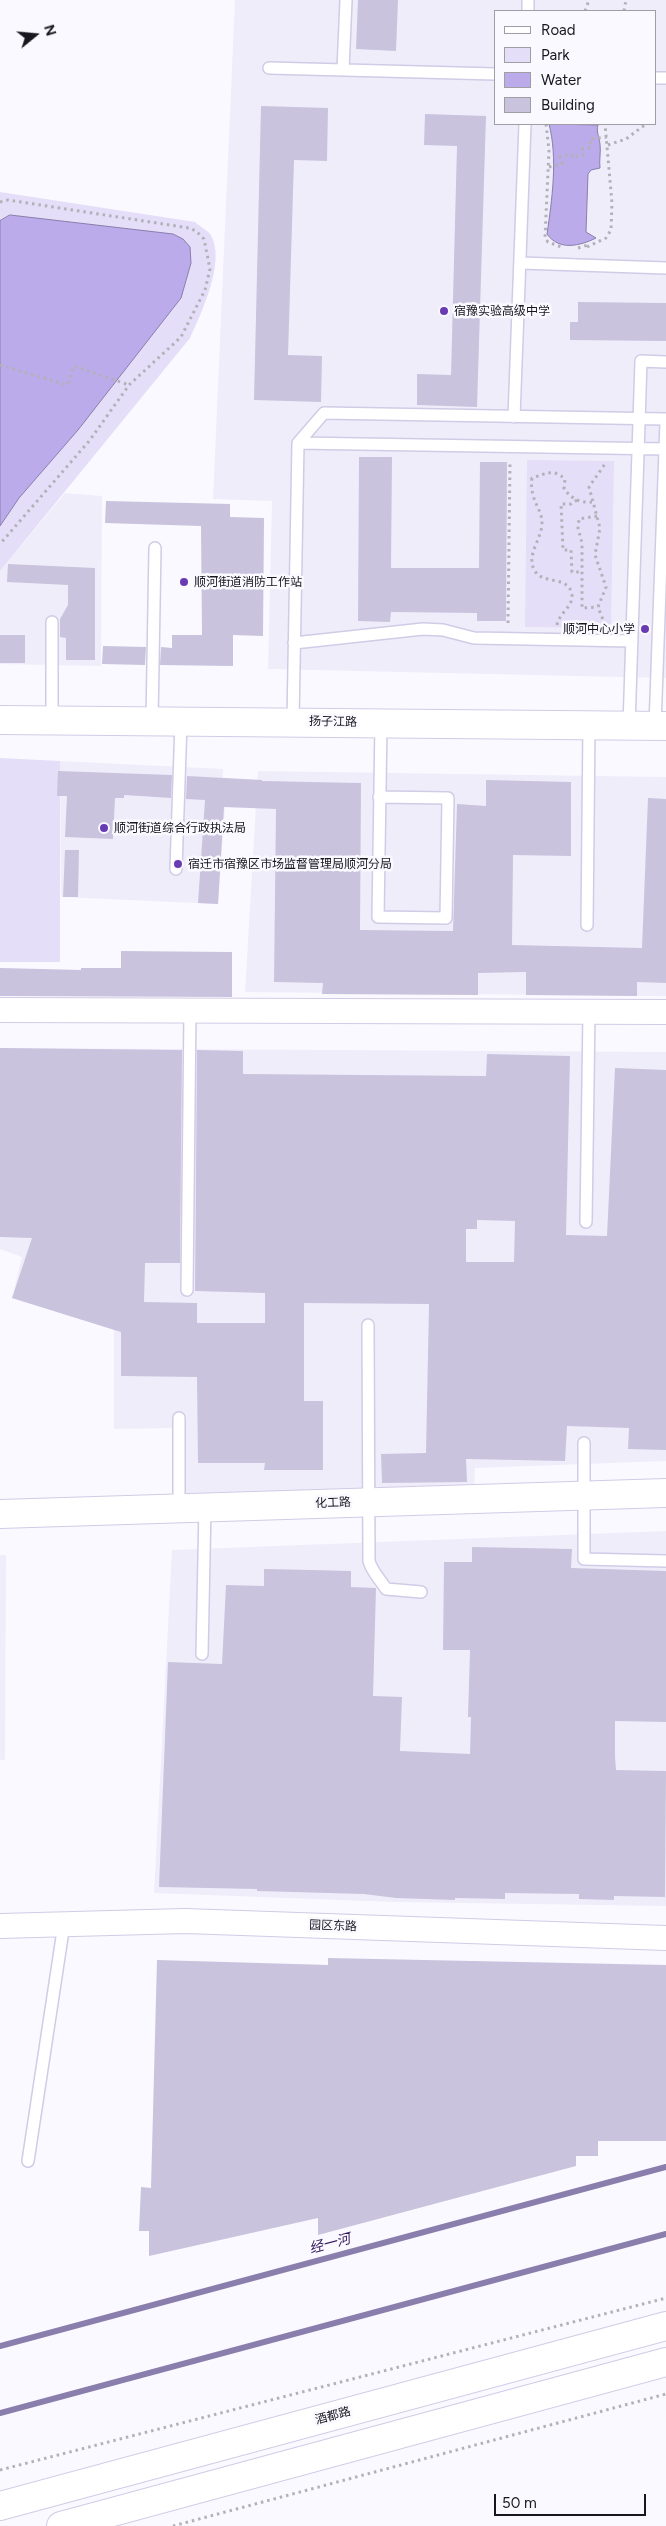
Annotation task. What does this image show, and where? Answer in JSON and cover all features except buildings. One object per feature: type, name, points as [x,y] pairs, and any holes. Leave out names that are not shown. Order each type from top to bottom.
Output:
[{"type":"main road","name":"扬子江路","points":[[0,720],[293,721],[650,726]]},
{"type":"main road","name":"化工路","points":[[0,1514],[666,1493]]},
{"type":"main road","name":"酒都路","points":[[0,2506],[666,2326]]},
{"type":"main road","points":[[62,2526],[666,2362]]},
{"type":"street","points":[[0,1010],[666,1012]]},
{"type":"street","name":"园区东路","points":[[0,1926],[185,1921],[666,1938]]},
{"type":"lane","points":[[343,70],[346,0]]},
{"type":"lane","points":[[269,68],[493,74]]},
{"type":"lane","points":[[514,417],[525,125]]},
{"type":"lane","points":[[521,263],[666,268]]},
{"type":"lane","points":[[650,726],[632,640],[641,361],[666,362]]},
{"type":"lane","points":[[293,721],[298,442],[324,413],[666,420],[666,449],[650,726]]},
{"type":"lane","points":[[298,442],[666,449]]},
{"type":"lane","points":[[152,720],[154,548]]},
{"type":"lane","points":[[52,622],[52,720]]},
{"type":"lane","points":[[294,643],[423,629],[443,630],[474,638],[632,640]]},
{"type":"lane","points":[[176,869],[181,720]]},
{"type":"lane","points":[[379,797],[448,798],[446,918],[378,917],[379,797],[381,723]]},
{"type":"lane","points":[[587,925],[589,725]]},
{"type":"lane","points":[[187,1290],[190,1011]]},
{"type":"lane","points":[[586,1222],[589,1012]]},
{"type":"lane","points":[[368,1326],[369,1561],[372,1571],[381,1580],[386,1589],[421,1592]]},
{"type":"lane","points":[[179,1418],[192,1508],[202,1654]]},
{"type":"lane","points":[[584,1442],[584,1560],[666,1561]]},
{"type":"lane","points":[[28,2161],[64,1924]]},
{"type":"path","points":[[546,125],[549,167],[545,238],[548,242],[570,249],[588,246],[606,238],[611,230],[608,145],[605,125]]},
{"type":"path","points":[[608,145],[626,138],[642,129],[645,125]]},
{"type":"path","points":[[549,167],[562,164],[560,157],[571,154],[572,157],[583,154],[582,149],[591,147],[590,139],[607,137]]},
{"type":"path","points":[[0,202],[8,200],[180,225],[196,231],[204,239],[210,269],[205,290],[181,337],[129,385],[90,440],[0,544]]},
{"type":"path","points":[[576,265],[583,251],[588,246]]},
{"type":"path","points":[[0,365],[67,385],[74,366],[129,385]]},
{"type":"path","points":[[508,639],[510,445]]},
{"type":"path","points":[[613,448],[610,458],[589,487],[600,528],[595,555],[606,586],[598,607],[600,615],[614,640]]},
{"type":"path","points":[[560,640],[557,624],[558,618],[570,605],[572,596],[569,586],[562,582],[542,577],[535,572],[531,561],[542,522],[532,496],[532,478],[551,471],[559,474],[565,479],[564,490],[577,500],[592,502]]},
{"type":"path","points":[[577,500],[571,504],[561,504],[563,550],[571,550],[572,572],[582,572]]},
{"type":"path","points":[[597,516],[579,518],[578,528],[582,543],[582,608],[598,607]]},
{"type":"path","points":[[0,2470],[666,2298]]},
{"type":"path","points":[[173,2526],[666,2394]]},
{"type":"shaded area","name":"宿豫实验高级中学","points":[[235,0],[666,0],[666,678],[268,669],[272,501],[213,499]]},
{"type":"shaded area","points":[[65,493],[102,496],[101,666],[0,664],[0,571]]},
{"type":"shaded area","name":"宿迁市宿豫区市场监督管理局顺河分局","points":[[60,761],[223,769],[221,806],[225,807],[218,904],[61,897]]},
{"type":"shaded area","points":[[258,771],[666,777],[666,996],[245,992]]},
{"type":"shaded area","points":[[0,1048],[666,1052],[666,1461],[475,1468],[474,1488],[173,1498],[174,1428],[114,1429],[114,1330],[12,1298],[22,1257],[0,1249]]},
{"type":"shaded area","points":[[666,1531],[666,1906],[393,1902],[154,1893],[172,1550]]},
{"type":"shaded area","points":[[0,1555],[6,1555],[5,1760],[0,1760]]},
{"type":"green space","points":[[0,192],[195,222],[210,234],[216,258],[206,301],[190,338],[0,571]]},
{"type":"green space","points":[[527,460],[614,461],[611,628],[525,627]]},
{"type":"green space","points":[[0,758],[60,761],[60,962],[0,962]]},
{"type":"water","points":[[549,125],[598,125],[600,168],[591,170],[588,174],[586,232],[596,238],[577,245],[557,243],[547,234],[554,165]]},
{"type":"water","points":[[10,215],[173,234],[183,239],[190,247],[191,263],[181,298],[78,430],[19,498],[0,526],[0,221]]},
{"type":"waterway","name":"经一河","points":[[0,2346],[666,2167]]},
{"type":"waterway","name":"经一河","points":[[0,2413],[666,2234]]},
{"type":"place","name":"宿豫实验高级中学","points":[[444,311]]},
{"type":"place","name":"顺河街道消防工作站","points":[[184,582]]},
{"type":"place","name":"顺河中心小学","points":[[645,629]]},
{"type":"place","name":"顺河街道综合行政执法局","points":[[104,828]]},
{"type":"place","name":"宿迁市宿豫区市场监督管理局顺河分局","points":[[178,864]]}]
